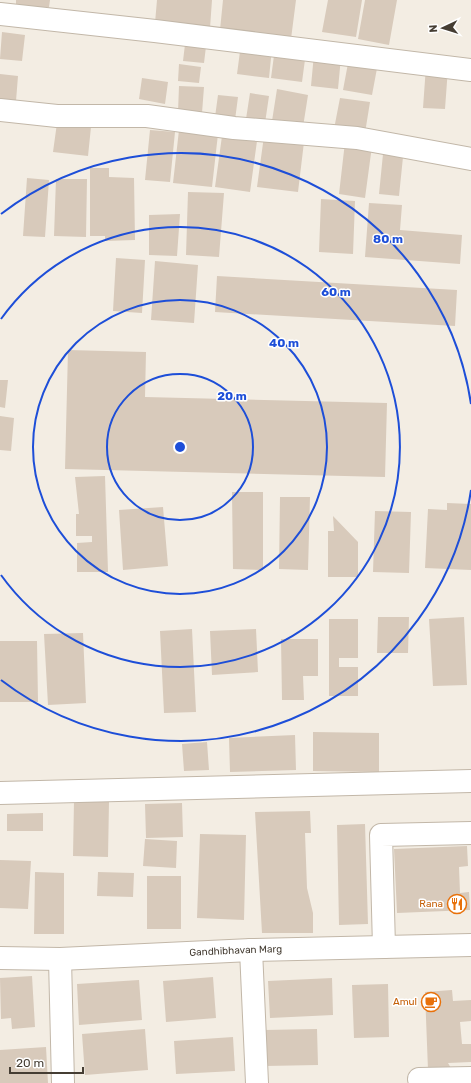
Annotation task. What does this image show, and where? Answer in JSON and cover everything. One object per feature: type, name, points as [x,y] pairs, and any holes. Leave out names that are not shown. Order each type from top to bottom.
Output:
[{"type":"street","points":[[0,14],[155,31],[471,70]]},
{"type":"street","points":[[0,110],[57,116],[147,116],[234,128],[357,138],[471,159]]},
{"type":"street","points":[[0,793],[471,781]]},
{"type":"street","points":[[384,947],[381,835],[471,833]]},
{"type":"street","name":"Gandhibhavan Marg","points":[[0,958],[60,959],[251,950],[471,945]]},
{"type":"street","points":[[251,950],[257,1083]]},
{"type":"street","points":[[60,959],[63,1083]]},
{"type":"street","points":[[419,1079],[471,1078]]},
{"type":"building","points":[[16,0],[50,0],[49,7],[16,7]]},
{"type":"building","points":[[157,0],[212,0],[210,28],[155,23]]},
{"type":"building","points":[[223,0],[296,0],[291,39],[220,30]]},
{"type":"building","points":[[328,0],[362,0],[356,37],[322,32]]},
{"type":"building","points":[[365,0],[397,0],[389,45],[358,39]]},
{"type":"building","points":[[2,32],[25,35],[22,61],[0,59]]},
{"type":"building","points":[[186,36],[207,38],[204,63],[183,61]]},
{"type":"building","points":[[241,44],[272,48],[269,78],[237,74]]},
{"type":"building","points":[[275,48],[306,52],[302,82],[271,78]]},
{"type":"building","points":[[314,54],[341,57],[338,89],[311,86]]},
{"type":"building","points":[[349,58],[378,63],[372,95],[343,90]]},
{"type":"building","points":[[179,64],[201,67],[199,83],[178,81]]},
{"type":"building","points":[[426,66],[448,68],[445,109],[423,108]]},
{"type":"building","points":[[0,74],[18,76],[16,101],[0,99]]},
{"type":"building","points":[[142,78],[168,82],[165,104],[139,99]]},
{"type":"building","points":[[179,86],[204,87],[202,113],[178,112]]},
{"type":"building","points":[[277,89],[308,95],[303,127],[272,121]]},
{"type":"building","points":[[250,93],[269,96],[265,123],[246,119]]},
{"type":"building","points":[[218,95],[238,97],[235,120],[215,117]]},
{"type":"building","points":[[340,98],[370,102],[365,133],[334,129]]},
{"type":"building","points":[[57,123],[91,127],[88,156],[53,152]]},
{"type":"building","points":[[150,130],[175,132],[170,182],[145,180]]},
{"type":"building","points":[[179,130],[218,134],[212,187],[173,183]]},
{"type":"building","points":[[222,136],[257,141],[250,192],[215,187]]},
{"type":"building","points":[[264,136],[304,142],[298,192],[257,187]]},
{"type":"building","points":[[345,142],[372,146],[365,198],[339,194]]},
{"type":"building","points":[[383,154],[403,157],[399,196],[379,194]]},
{"type":"building","points":[[90,168],[109,168],[109,177],[134,178],[135,240],[105,241],[105,236],[90,236]]},
{"type":"building","points":[[27,178],[49,180],[45,237],[23,236]]},
{"type":"building","points":[[56,179],[87,179],[86,237],[54,236]]},
{"type":"building","points":[[188,192],[224,193],[219,257],[186,255]]},
{"type":"building","points":[[321,199],[355,201],[353,254],[319,252]]},
{"type":"building","points":[[369,203],[402,205],[400,230],[462,235],[460,264],[365,257]]},
{"type":"building","points":[[180,214],[177,256],[149,255],[149,215]]},
{"type":"building","points":[[116,258],[145,260],[142,313],[113,311]]},
{"type":"building","points":[[155,261],[198,265],[194,323],[151,320]]},
{"type":"building","points":[[217,276],[457,290],[455,326],[215,312]]},
{"type":"building","points":[[68,350],[146,352],[145,397],[387,403],[385,477],[65,469]]},
{"type":"building","points":[[0,380],[8,380],[5,408],[0,407]]},
{"type":"building","points":[[0,416],[14,418],[11,451],[0,450]]},
{"type":"building","points":[[105,476],[108,572],[77,572],[77,543],[92,542],[92,536],[76,536],[76,514],[79,514],[75,477]]},
{"type":"building","points":[[232,492],[263,492],[263,570],[233,569]]},
{"type":"building","points":[[280,497],[310,497],[308,570],[279,569]]},
{"type":"building","points":[[447,503],[471,504],[471,570],[425,568],[428,509],[447,510]]},
{"type":"building","points":[[163,507],[168,566],[123,570],[119,510]]},
{"type":"building","points":[[375,511],[411,512],[409,573],[373,572]]},
{"type":"building","points":[[333,516],[358,542],[358,577],[328,577],[328,531],[334,531]]},
{"type":"building","points":[[378,617],[409,617],[408,653],[377,653]]},
{"type":"building","points":[[464,617],[467,685],[433,686],[429,619]]},
{"type":"building","points":[[329,619],[358,619],[358,658],[339,658],[339,667],[358,667],[358,696],[329,696]]},
{"type":"building","points":[[192,629],[196,712],[164,713],[160,631]]},
{"type":"building","points":[[256,629],[258,672],[212,675],[210,631]]},
{"type":"building","points":[[83,633],[86,703],[48,705],[44,634]]},
{"type":"building","points":[[281,639],[318,639],[318,676],[303,676],[304,700],[282,700]]},
{"type":"building","points":[[0,641],[37,641],[38,702],[0,702]]},
{"type":"building","points":[[313,732],[379,733],[379,772],[313,771]]},
{"type":"building","points":[[295,735],[296,770],[230,772],[229,738]]},
{"type":"building","points":[[207,742],[209,770],[184,771],[182,744]]},
{"type":"building","points":[[74,801],[109,802],[108,857],[73,856]]},
{"type":"building","points":[[182,803],[183,837],[146,838],[145,804]]},
{"type":"building","points":[[310,811],[311,833],[305,833],[307,888],[313,913],[313,933],[262,933],[255,812]]},
{"type":"building","points":[[43,813],[43,831],[7,831],[7,814]]},
{"type":"building","points":[[365,824],[368,924],[339,925],[337,825]]},
{"type":"building","points":[[200,834],[246,835],[244,920],[197,918]]},
{"type":"building","points":[[145,839],[177,841],[176,868],[143,866]]},
{"type":"building","points":[[467,846],[468,866],[459,867],[460,893],[469,892],[470,910],[397,913],[394,849]]},
{"type":"building","points":[[0,860],[31,861],[28,909],[0,908]]},
{"type":"building","points":[[35,872],[64,873],[64,934],[34,934]]},
{"type":"building","points":[[98,872],[134,873],[133,897],[97,896]]},
{"type":"building","points":[[147,876],[181,876],[181,929],[147,929]]},
{"type":"building","points":[[32,976],[35,1027],[12,1029],[11,1018],[1,1019],[0,978]]},
{"type":"building","points":[[213,977],[216,1018],[166,1022],[163,981]]},
{"type":"building","points":[[332,978],[333,1015],[270,1018],[268,981]]},
{"type":"building","points":[[139,980],[142,1020],[79,1025],[77,984]]},
{"type":"building","points":[[388,984],[389,1037],[354,1038],[352,985]]},
{"type":"building","points":[[452,990],[453,1001],[471,1000],[471,1021],[460,1022],[462,1044],[471,1044],[471,1062],[448,1063],[452,1070],[428,1070],[425,992]]},
{"type":"building","points":[[145,1029],[148,1070],[85,1075],[82,1034]]},
{"type":"building","points":[[317,1029],[318,1065],[265,1066],[264,1030]]},
{"type":"building","points":[[233,1037],[235,1071],[176,1074],[174,1041]]},
{"type":"building","points":[[46,1047],[48,1083],[0,1083],[0,1050]]},
{"type":"place","name":"Rana","points":[[457,904]]},
{"type":"place","name":"Amul","points":[[431,1002]]}]
